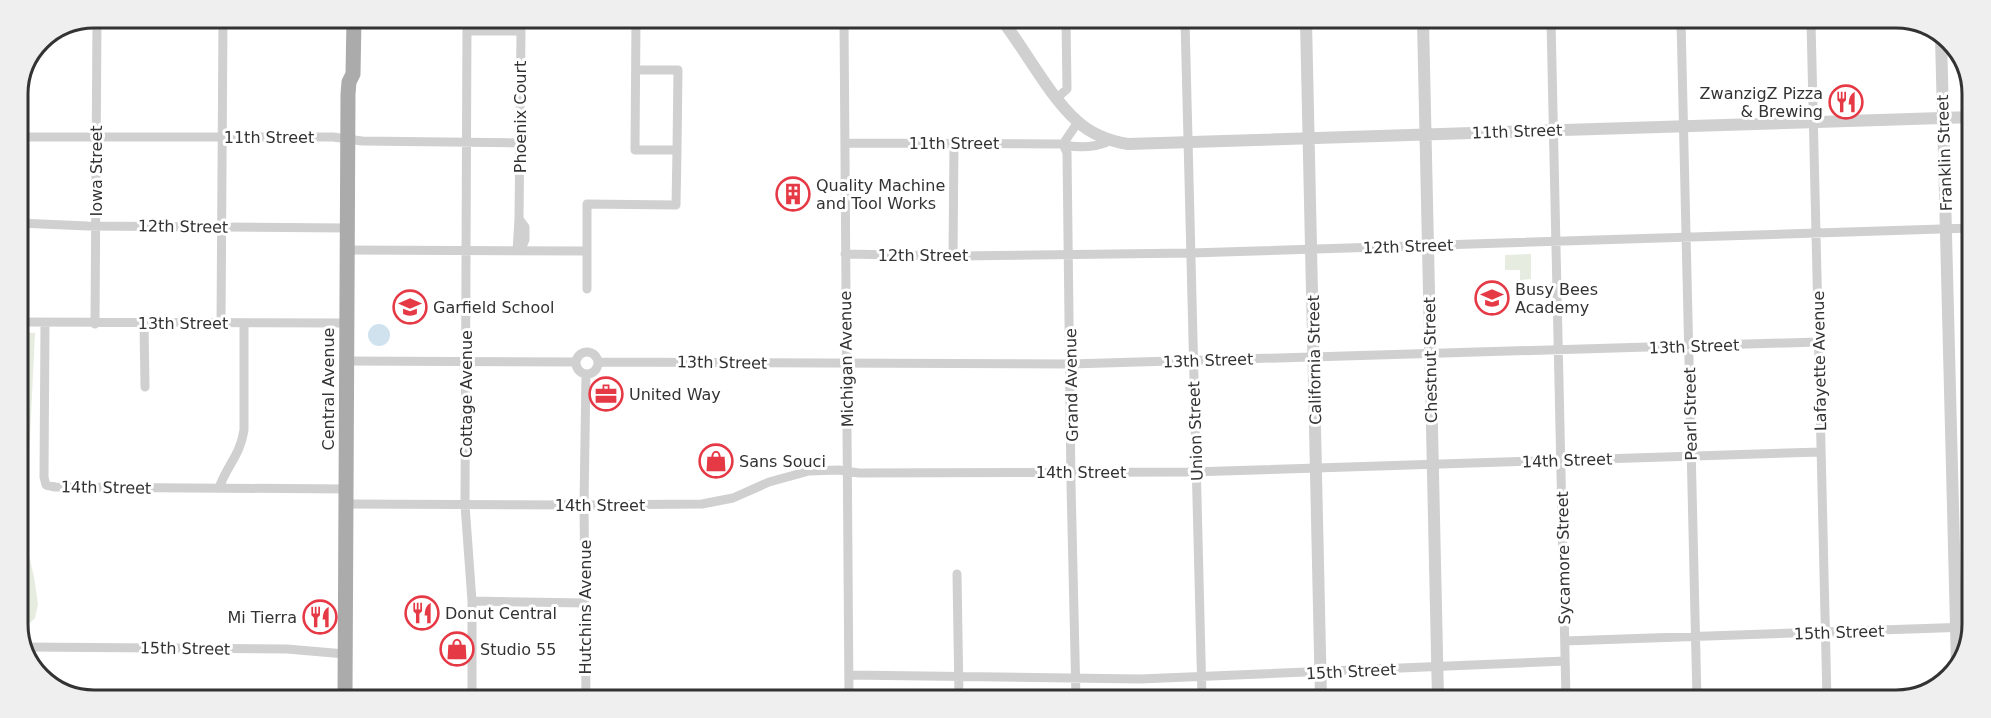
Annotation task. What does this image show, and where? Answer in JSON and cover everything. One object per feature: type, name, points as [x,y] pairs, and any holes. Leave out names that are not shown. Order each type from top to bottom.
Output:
[{"type":"main road","name":"Central Avenue","points":[[344,28],[345,73],[349,82],[345,690]]},
{"type":"main road","name":"Central Avenue","points":[[349,82],[353,74],[354,28]]},
{"type":"street","name":"Iowa Street","points":[[95,324],[97,28]]},
{"type":"street","points":[[221,324],[223,28]]},
{"type":"street","points":[[636,28],[635,150],[677,150]]},
{"type":"street","name":"Michigan Avenue","points":[[844,28],[849,690]]},
{"type":"street","points":[[1008,28],[1057,98],[1078,122],[1110,141]]},
{"type":"street","points":[[1057,98],[1067,89],[1066,28]]},
{"type":"street","name":"Union Street","points":[[1185,28],[1202,690]]},
{"type":"street","name":"California Street","points":[[1306,28],[1322,690]]},
{"type":"street","name":"Chestnut Street","points":[[1423,28],[1438,690]]},
{"type":"street","name":"Sycamore Street","points":[[1551,28],[1566,690]]},
{"type":"street","name":"Pearl Street","points":[[1681,28],[1697,690]]},
{"type":"street","name":"Lafayette Avenue","points":[[1811,28],[1827,690]]},
{"type":"street","name":"Cottage Avenue","points":[[467,31],[465,505],[472,602],[472,690]]},
{"type":"street","name":"Phoenix Court","points":[[467,31],[520,32],[519,219],[525,227],[525,240],[518,251]]},
{"type":"street","name":"Franklin Street","points":[[1941,47],[1957,650]]},
{"type":"street","points":[[586,289],[587,204],[676,205],[678,70],[636,70]]},
{"type":"street","name":"11th Street","points":[[845,143],[1063,144],[1073,147],[1097,146],[1110,141],[1128,144],[1962,117]]},
{"type":"street","points":[[1063,144],[1078,122]]},
{"type":"street","name":"11th Street","points":[[28,137],[333,137],[362,141],[520,142]]},
{"type":"street","points":[[953,256],[954,143]]},
{"type":"street","name":"Grand Avenue","points":[[1063,144],[1067,153],[1076,690]]},
{"type":"street","name":"12th Street","points":[[28,223],[347,228]]},
{"type":"street","name":"12th Street","points":[[845,254],[953,256],[1191,253],[1962,228]]},
{"type":"street","points":[[347,250],[587,251]]},
{"type":"street","name":"13th Street","points":[[28,322],[347,323]]},
{"type":"street","name":"14th Street","points":[[45,323],[44,477],[46,485],[55,487],[219,488],[465,505],[702,504],[722,501],[788,476],[809,471],[859,473],[1197,471],[1821,452]]},
{"type":"street","points":[[219,488],[224,474],[241,446],[244,430],[244,323]]},
{"type":"street","points":[[144,324],[145,387]]},
{"type":"street","name":"13th Street","points":[[598,362],[1071,364],[1818,342]]},
{"type":"street","points":[[586,352],[595,356],[598,362],[593,372],[586,374],[579,370],[576,362],[579,355],[586,352]]},
{"type":"street","points":[[347,361],[576,362]]},
{"type":"street","name":"Hutchins Avenue","points":[[586,374],[584,505],[586,690]]},
{"type":"street","points":[[957,574],[959,690]]},
{"type":"street","points":[[472,602],[585,603]]},
{"type":"street","name":"15th Street","points":[[1565,641],[1962,627]]},
{"type":"street","name":"15th Street","points":[[33,647],[287,649],[345,654]]},
{"type":"street","name":"15th Street","points":[[849,675],[1201,677],[1565,661]]},
{"type":"shaded area","points":[[1531,254],[1531,279],[1520,280],[1520,270],[1505,270],[1505,255]]},
{"type":"shaded area","points":[[28,333],[35,333],[29,463]]},
{"type":"shaded area","points":[[29,555],[38,604],[35,618],[29,624]]},
{"type":"water","points":[[379,324],[387,327],[390,335],[387,343],[379,346],[371,343],[368,335],[371,327]]},
{"type":"place","name":"ZwanzigZ Pizza & Brewing","points":[[1846,102]]},
{"type":"place","name":"Quality Machine and Tool Works","points":[[793,194]]},
{"type":"place","name":"Busy Bees Academy","points":[[1492,298]]},
{"type":"place","name":"Garfield School","points":[[410,307]]},
{"type":"place","name":"United Way","points":[[606,394]]},
{"type":"place","name":"Sans Souci","points":[[716,461]]},
{"type":"place","name":"Donut Central","points":[[422,613]]},
{"type":"place","name":"Mi Tierra","points":[[320,617]]},
{"type":"place","name":"Studio 55","points":[[457,649]]}]
